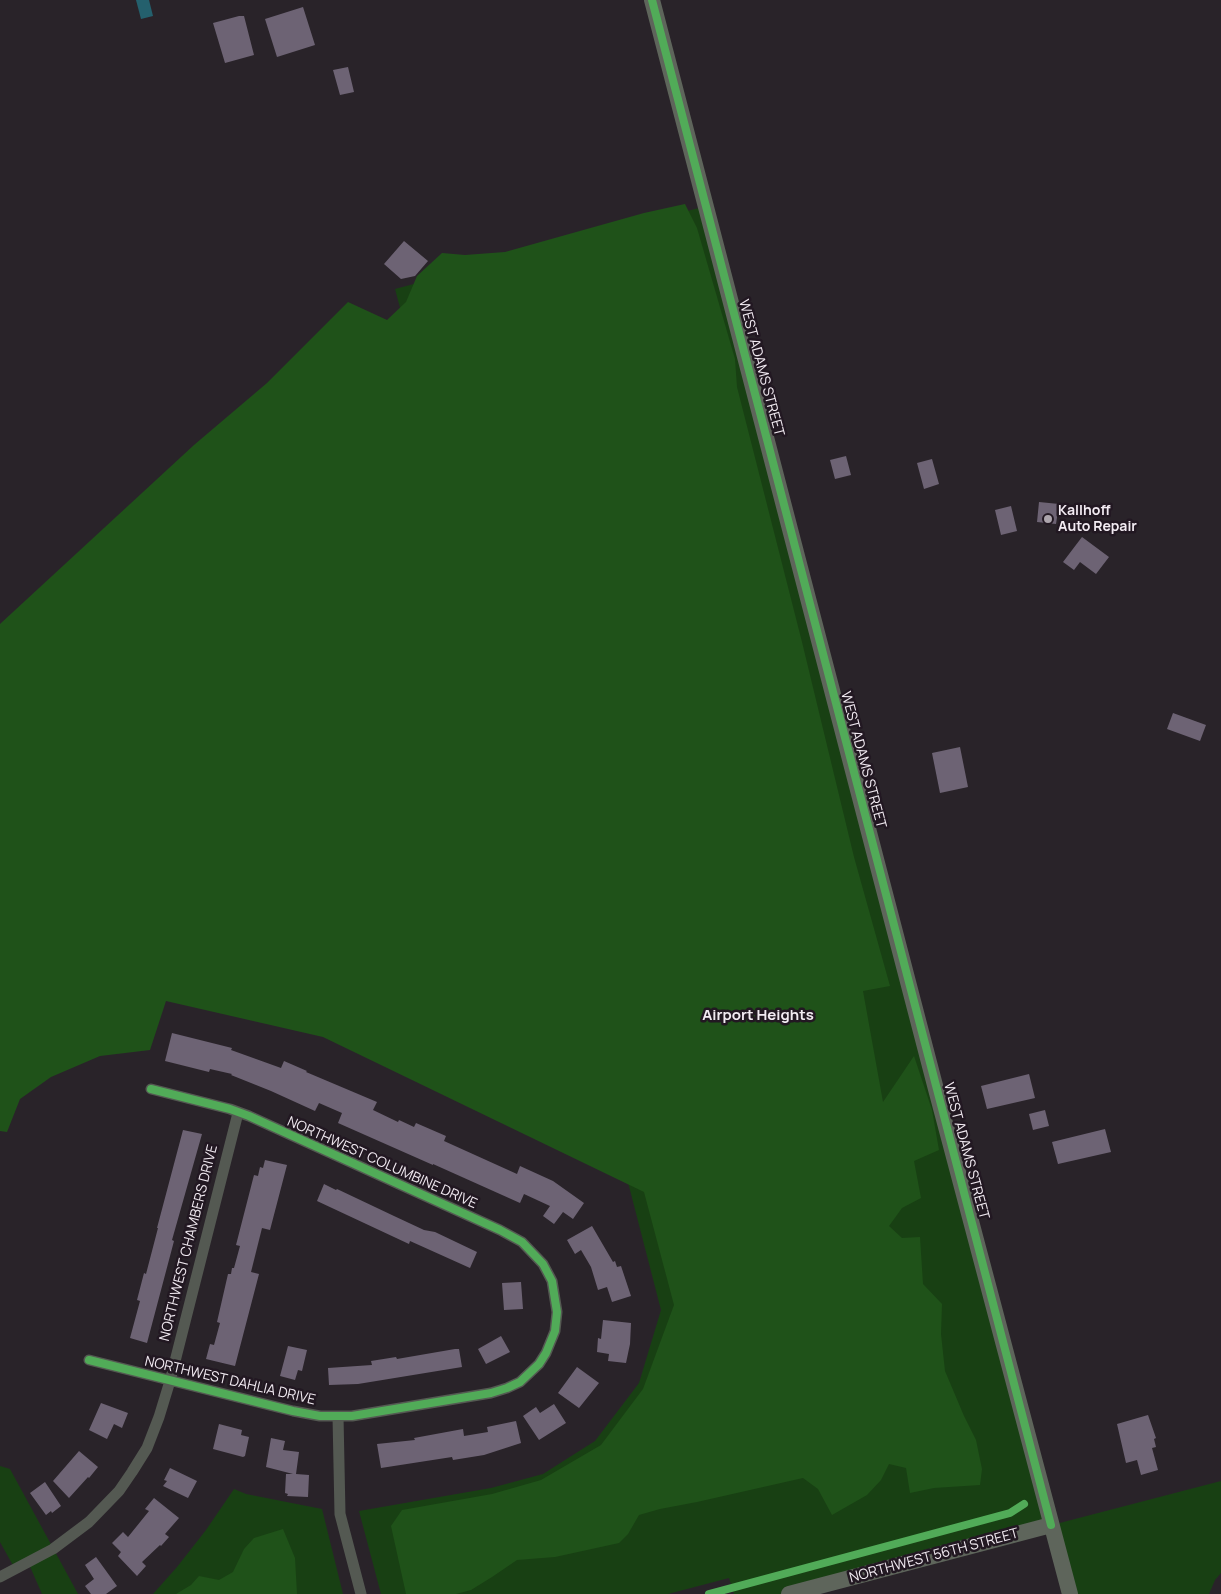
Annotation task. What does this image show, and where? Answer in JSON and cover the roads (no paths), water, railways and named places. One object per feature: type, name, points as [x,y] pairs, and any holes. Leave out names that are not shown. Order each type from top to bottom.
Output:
[{"type":"street","name":"WEST ADAMS STREET","points":[[652,0],[1070,1594]]},
{"type":"street","name":"NORTHWEST COLUMBINE DRIVE","points":[[151,1089],[238,1112],[491,1226],[522,1242],[537,1256],[548,1273],[555,1291],[557,1312]]},
{"type":"street","name":"NORTHWEST CHAMBERS DRIVE","points":[[0,1577],[59,1544],[89,1522],[106,1506],[132,1472],[147,1448],[159,1418],[170,1381],[238,1112]]},
{"type":"street","name":"NORTHWEST DAHLIA DRIVE","points":[[89,1360],[293,1411],[338,1416],[368,1414],[492,1393],[520,1382],[539,1364],[551,1342],[555,1331],[557,1312]]},
{"type":"street","points":[[338,1416],[340,1514],[361,1594]]},
{"type":"street","name":"NORTHWEST 56TH STREET","points":[[789,1594],[1051,1525]]},
{"type":"water","points":[[136,0],[149,0],[153,16],[141,19]]},
{"type":"place","name":"Kallhoff Auto Repair","points":[[1048,519]]},
{"type":"district","name":"Airport Heights","points":[[758,1016]]}]
